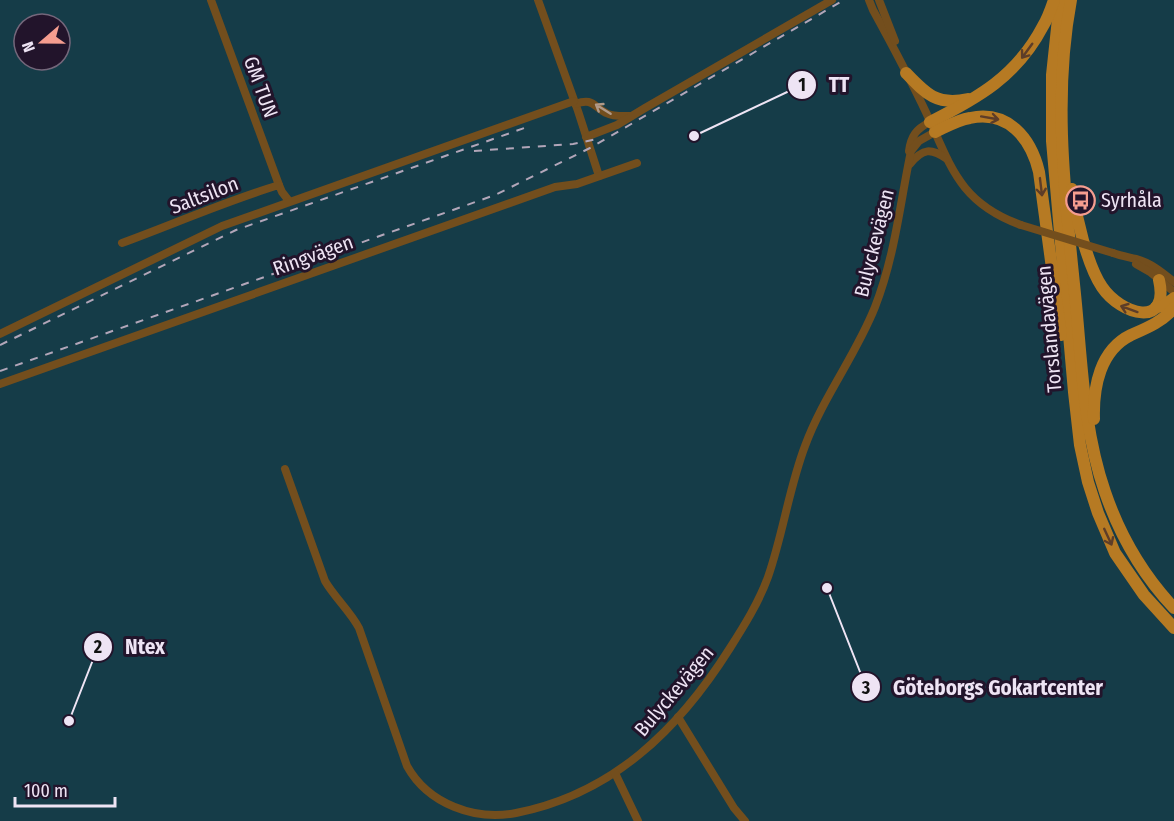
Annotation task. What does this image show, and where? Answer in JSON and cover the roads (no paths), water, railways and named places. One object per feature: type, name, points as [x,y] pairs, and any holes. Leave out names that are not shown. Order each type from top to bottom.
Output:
[{"type":"main road","points":[[932,127],[1003,78],[1028,50],[1042,28],[1054,0]]},
{"type":"main road","points":[[1067,1],[1072,16],[1066,100],[1068,155],[1072,192],[1089,259],[1102,287],[1111,299],[1129,310],[1146,312],[1163,306],[1174,298]]},
{"type":"main road","name":"Torslandavägen","points":[[1067,1],[1061,115],[1062,153],[1087,415],[1096,461],[1110,505],[1129,548],[1148,578],[1174,608]]},
{"type":"main road","name":"Torslandavägen","points":[[1067,1],[1052,75],[1052,141],[1080,445],[1098,513],[1115,553],[1144,596],[1174,628]]},
{"type":"main road","points":[[906,73],[922,91],[937,99],[954,101],[981,95]]},
{"type":"main road","points":[[932,127],[980,116],[991,117],[1017,129],[1033,152],[1039,172],[1072,419],[1080,460],[1088,482]]},
{"type":"main road","points":[[1156,307],[1162,292],[1159,280]]},
{"type":"main road","points":[[1096,461],[1094,398],[1098,377],[1106,357],[1124,339],[1151,327],[1172,312]]},
{"type":"street","name":"GM TUN","points":[[211,0],[279,185]]},
{"type":"street","points":[[538,0],[599,176]]},
{"type":"street","points":[[585,132],[608,130],[625,121],[832,0]]},
{"type":"street","points":[[869,0],[958,179],[981,204],[1000,217],[1021,225],[1136,259],[1160,271],[1174,282]]},
{"type":"street","points":[[879,0],[906,73]]},
{"type":"street","points":[[0,334],[222,226],[575,102],[590,101],[607,113],[632,116]]},
{"type":"street","name":"Bulyckevägen","points":[[285,469],[325,581],[359,628],[407,766],[424,788],[457,808],[483,815],[506,815],[532,810],[569,797],[615,773],[667,730],[700,691],[750,615],[768,578],[805,446],[817,417],[860,341],[880,295],[892,255],[911,151],[932,127]]},
{"type":"street","name":"Bulyckevägen","points":[[909,163],[919,154],[928,151],[936,152],[948,159]]},
{"type":"street","name":"Ringvägen","points":[[0,384],[555,187],[577,184],[637,163]]},
{"type":"street","points":[[279,185],[289,201]]},
{"type":"street","name":"Saltsilon","points":[[122,243],[233,200],[279,185]]},
{"type":"street","points":[[1128,258],[1174,292]]},
{"type":"street","points":[[678,717],[734,808],[745,821]]},
{"type":"street","points":[[615,773],[638,821]]},
{"type":"water","points":[[0,0],[1174,0],[1174,821],[0,821]]},
{"type":"railway","points":[[0,371],[495,195],[590,148],[844,0]]},
{"type":"railway","points":[[0,345],[236,230],[530,126]]},
{"type":"railway","points":[[474,151],[573,144],[597,139]]},
{"type":"place","name":"TT","points":[[694,136]]},
{"type":"place","name":"Syrhåla","points":[[1080,200]]},
{"type":"place","name":"Göteborgs Gokartcenter","points":[[827,588]]},
{"type":"place","name":"Ntex","points":[[69,721]]}]
